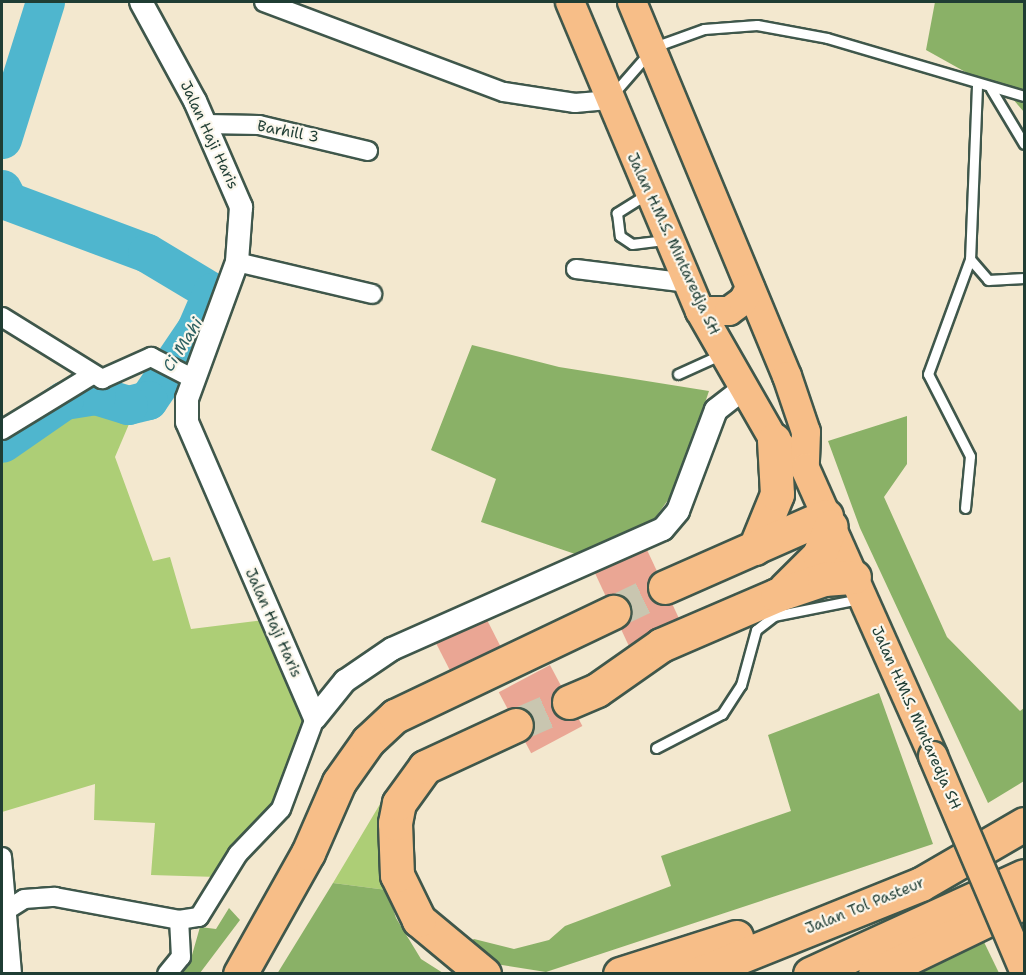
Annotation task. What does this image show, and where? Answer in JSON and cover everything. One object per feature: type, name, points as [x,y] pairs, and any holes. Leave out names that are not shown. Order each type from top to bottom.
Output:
[{"type":"highway","points":[[755,548],[777,494],[774,440]]},
{"type":"highway","points":[[665,587],[755,548],[829,521]]},
{"type":"highway","points":[[777,595],[819,555],[829,521]]},
{"type":"highway","points":[[569,702],[597,690],[661,645],[777,595],[824,579],[858,588]]},
{"type":"highway","points":[[240,974],[308,853],[339,782],[368,741],[395,716],[613,612]]},
{"type":"highway","points":[[483,974],[418,920],[397,875],[395,823],[399,803],[425,767],[516,725]]},
{"type":"highway","name":"Jalan Tol Pasteur","points":[[698,974],[921,884],[1024,824]]},
{"type":"highway","points":[[810,974],[1024,876]]},
{"type":"highway","points":[[620,974],[850,896],[921,884]]},
{"type":"highway","points":[[875,974],[1024,902]]},
{"type":"main road","name":"Jalan H.M.S. Mintaredja SH","points":[[570,2],[608,100],[700,311],[774,440],[805,468],[933,756],[1024,970]]},
{"type":"main road","name":"Jalan H.M.S. Mintaredja SH","points":[[632,2],[654,47],[806,432],[805,468]]},
{"type":"main road","points":[[700,311],[729,311],[743,301],[750,288]]},
{"type":"street","name":"Jalan Haji Haris","points":[[141,2],[206,124],[242,207],[237,262],[188,375],[187,422],[315,718]]},
{"type":"street","points":[[264,2],[504,92],[575,103],[608,100]]},
{"type":"street","name":"Barhill 3","points":[[206,124],[259,125],[368,152]]},
{"type":"street","points":[[237,262],[372,294]]},
{"type":"street","points":[[576,268],[688,283]]},
{"type":"street","points":[[2,317],[92,375],[113,377],[144,358],[159,359],[188,375]]},
{"type":"street","points":[[2,430],[92,375]]},
{"type":"street","points":[[2,912],[24,899],[55,897],[179,920],[199,917],[238,854],[281,809],[315,718],[345,681],[392,649],[663,529],[678,512],[717,410],[744,388]]},
{"type":"street","points":[[2,857],[2,912],[12,974]]},
{"type":"street","points":[[167,974],[181,957],[179,920]]},
{"type":"lane","points":[[608,100],[654,47],[704,29],[758,25],[827,38],[977,86],[1024,96]]},
{"type":"lane","points":[[965,508],[970,456],[928,374],[970,259],[977,86]]},
{"type":"lane","points":[[991,88],[1024,144]]},
{"type":"lane","points":[[648,193],[617,213],[620,236],[632,244],[669,240]]},
{"type":"lane","points":[[970,259],[988,280],[1024,278]]},
{"type":"lane","points":[[678,374],[724,353]]},
{"type":"lane","points":[[656,748],[723,714],[741,685],[756,630],[774,616],[858,588]]},
{"type":"green space","points":[[935,2],[1024,2],[1024,112],[1012,98],[926,50]]},
{"type":"green space","points":[[472,345],[559,367],[709,391],[676,489],[655,518],[584,557],[481,522],[496,479],[431,450]]},
{"type":"green space","points":[[108,403],[132,417],[115,457],[153,561],[170,557],[191,629],[264,620],[309,716],[283,797],[217,877],[151,875],[155,823],[94,820],[95,784],[2,812],[2,451],[33,426],[87,405]]},
{"type":"green space","points":[[907,416],[907,464],[884,497],[947,637],[1020,711],[1024,708],[1024,781],[988,803],[860,528],[828,441]]},
{"type":"green space","points":[[879,693],[933,844],[546,972],[489,963],[465,944],[474,939],[514,949],[549,940],[565,926],[671,886],[661,856],[791,811],[768,735]]},
{"type":"green space","points":[[386,794],[378,847],[387,890],[333,883]]},
{"type":"green space","points":[[333,883],[387,890],[396,918],[421,959],[443,973],[277,974]]},
{"type":"green space","points":[[229,908],[240,920],[200,973],[178,974],[190,962],[200,927],[216,929]]},
{"type":"green space","points":[[984,942],[999,973],[919,973]]},
{"type":"building","points":[[641,537],[682,626],[631,650],[589,561]]},
{"type":"building","points":[[483,612],[502,649],[452,675],[433,637]]},
{"type":"building","points":[[550,665],[582,726],[531,753],[499,692]]},
{"type":"waterway","name":"Ci Mahi","points":[[2,139],[45,2]]},
{"type":"waterway","name":"Ci Mahi","points":[[2,189],[8,201],[147,253],[212,292],[196,329],[148,400],[128,405],[96,395],[64,400],[2,443]]},
{"type":"tunnel","points":[[613,612],[665,587]]},
{"type":"tunnel","points":[[516,725],[569,702]]}]
